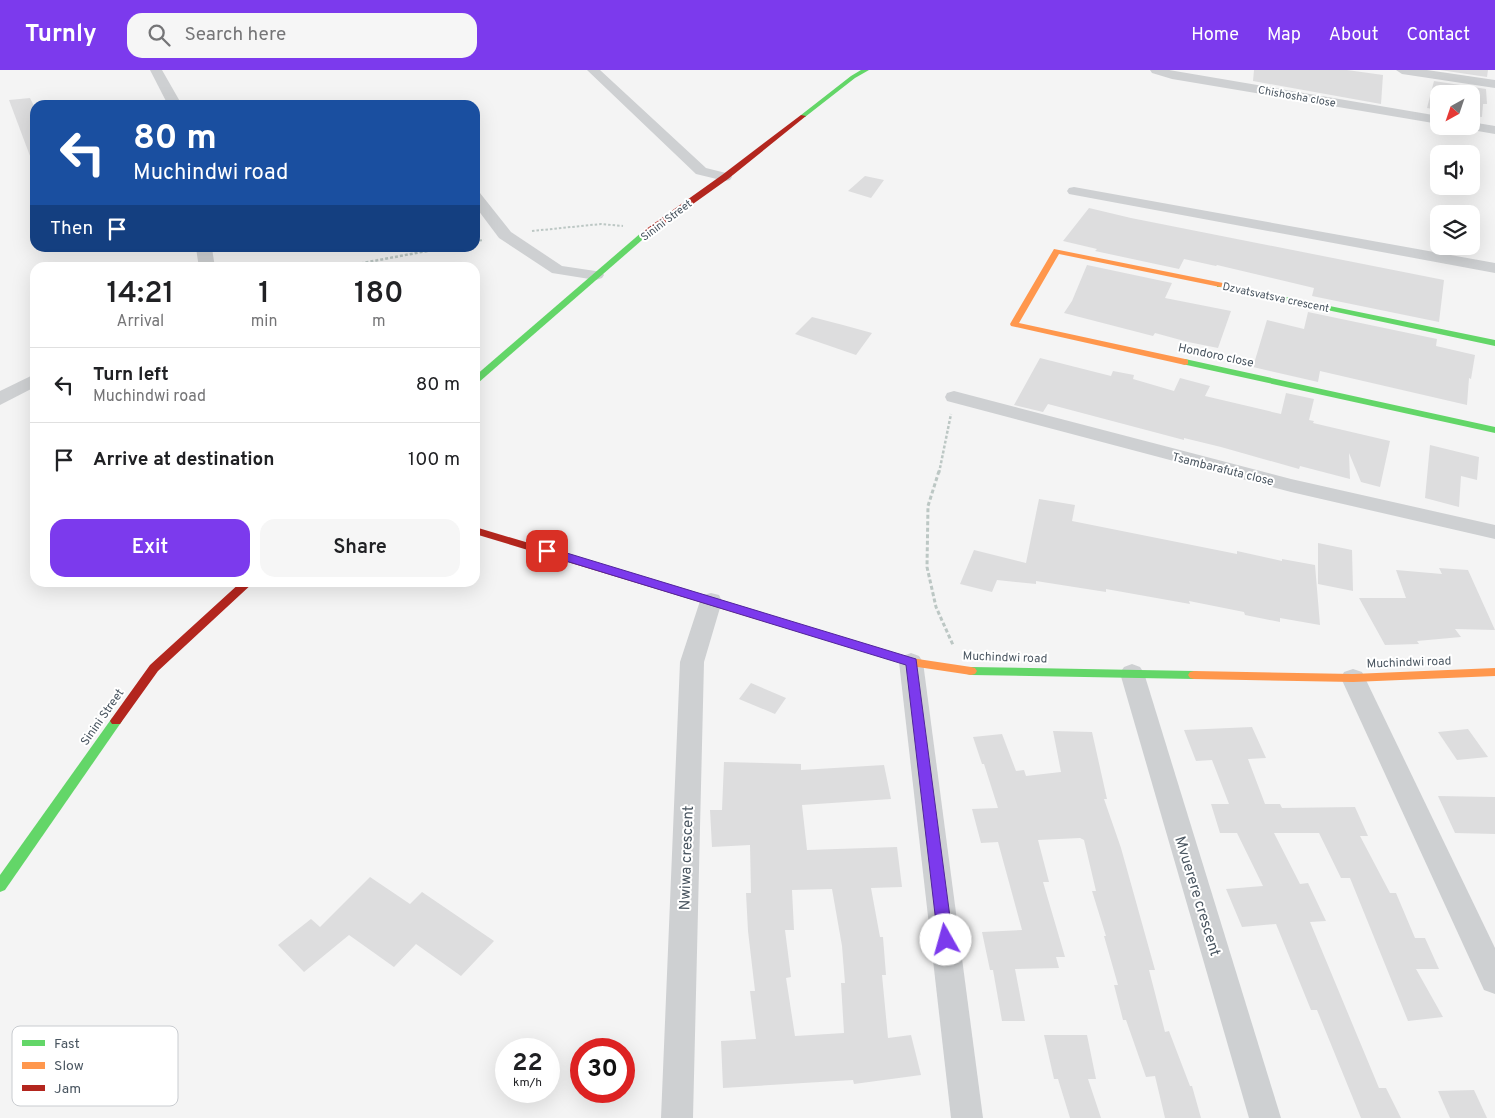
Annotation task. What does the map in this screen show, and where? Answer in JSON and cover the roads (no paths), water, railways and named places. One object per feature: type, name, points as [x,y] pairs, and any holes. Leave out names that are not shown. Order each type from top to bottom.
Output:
[{"type":"street","points":[[156,70],[172,100]]},
{"type":"street","points":[[593,70],[701,171],[725,177]]},
{"type":"street","name":"Sinini Street","points":[[480,377],[653,228],[725,177],[854,77],[866,70]]},
{"type":"street","name":"Chishosha close","points":[[1156,70],[1172,75],[1430,118]]},
{"type":"street","points":[[1402,70],[1495,84]]},
{"type":"street","points":[[1480,128],[1495,130]]},
{"type":"street","points":[[1074,191],[1495,268]]},
{"type":"street","points":[[480,202],[506,236],[558,270],[596,275]]},
{"type":"street","name":"Dzvatsvatsva crescent","points":[[1057,251],[1495,343]]},
{"type":"street","name":"Hondoro close","points":[[1057,251],[1014,324],[1495,430]]},
{"type":"street","points":[[0,399],[30,383]]},
{"type":"street","name":"Tsambarafuta close","points":[[954,397],[1226,471],[1404,513],[1495,532]]},
{"type":"street","name":"Muchindwi road","points":[[480,531],[912,662],[969,671],[1353,678],[1495,672]]},
{"type":"street","name":"Sinini Street","points":[[0,886],[154,668],[243,587]]},
{"type":"street","name":"Nwiwa crescent","points":[[678,1118],[692,662],[711,600]]},
{"type":"street","points":[[912,662],[967,1118]]},
{"type":"street","name":"Mvuerere crescent","points":[[1132,673],[1265,1118]]},
{"type":"street","points":[[1353,678],[1495,980]]}]
